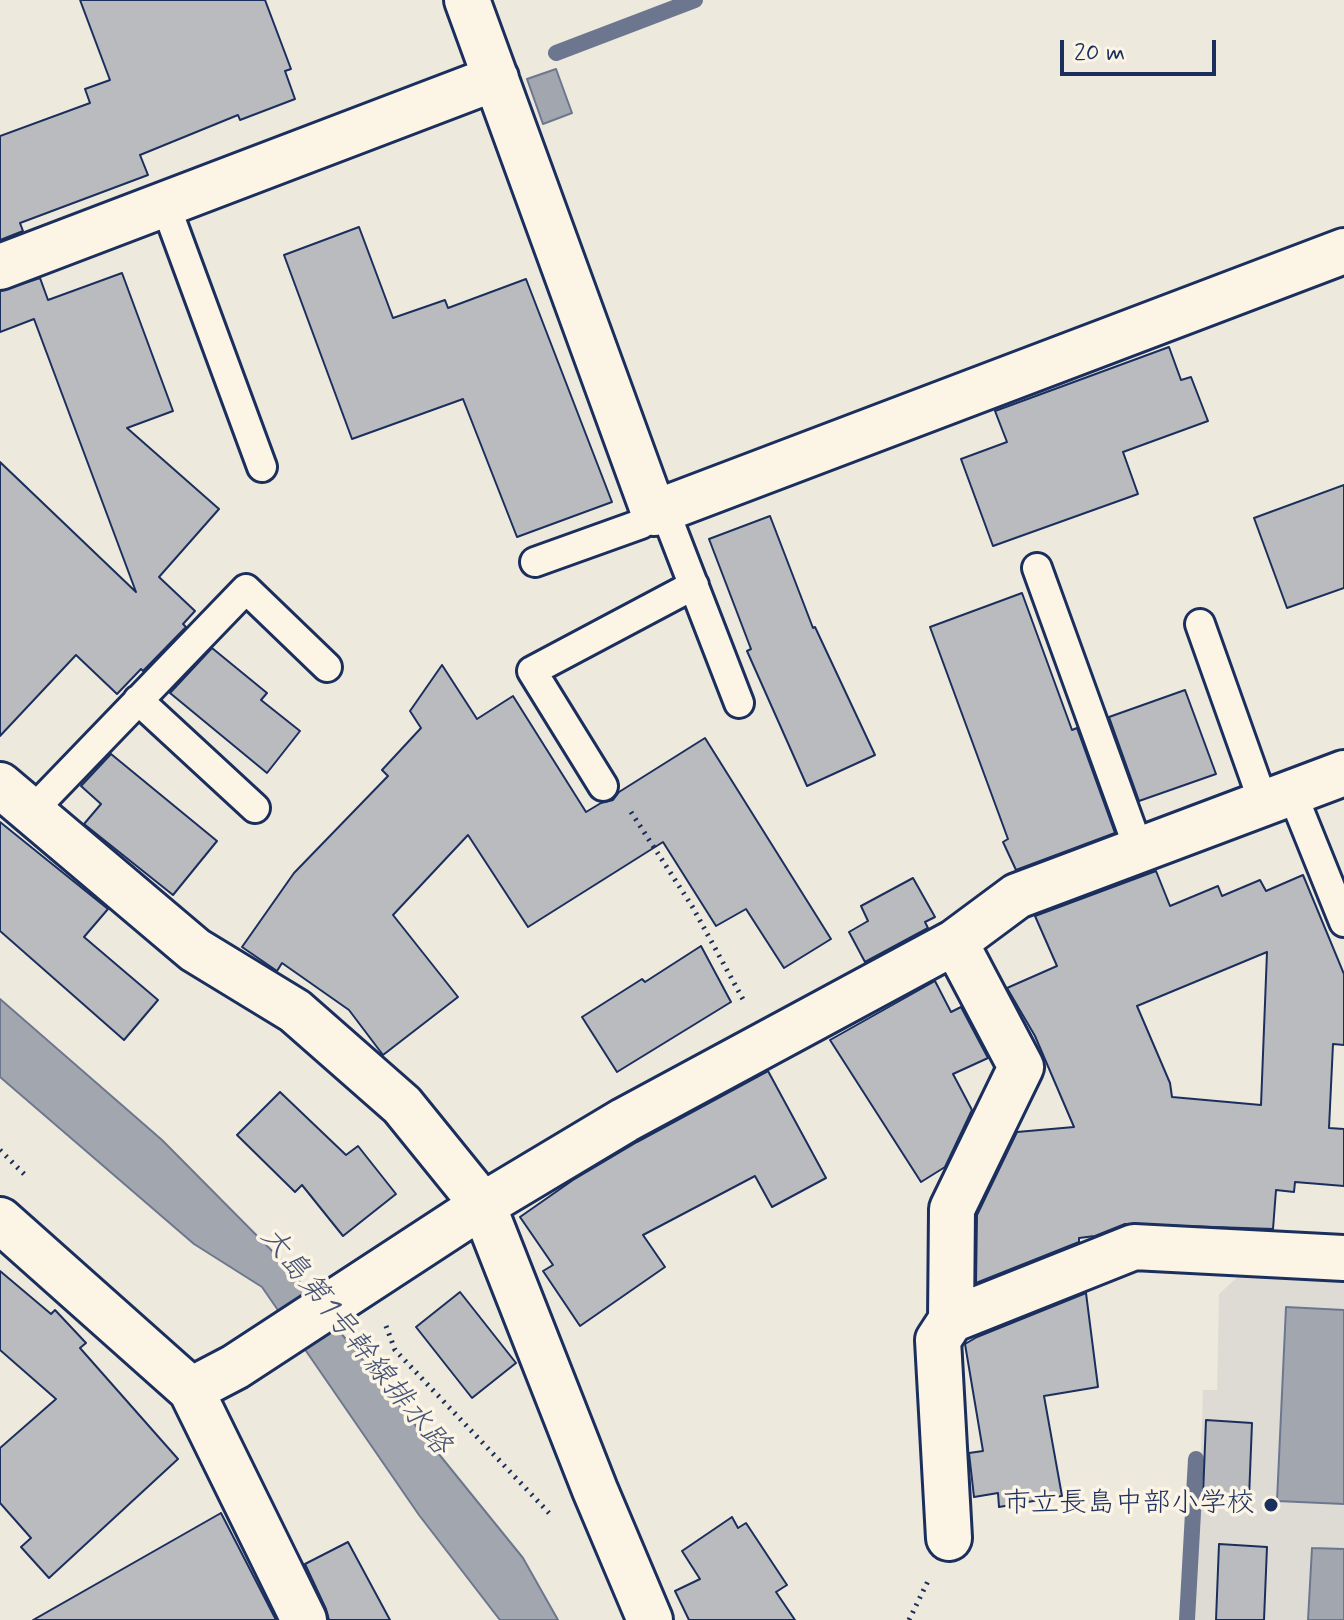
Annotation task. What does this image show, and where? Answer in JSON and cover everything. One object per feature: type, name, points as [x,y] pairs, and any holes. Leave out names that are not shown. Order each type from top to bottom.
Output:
[{"type":"street","points":[[467,0],[659,511],[1344,251]]},
{"type":"street","points":[[0,267],[496,78]]},
{"type":"street","points":[[191,1390],[235,1367],[483,1205],[625,1120],[955,942],[1017,896],[1344,773]]},
{"type":"street","points":[[16,798],[195,950],[295,1011],[402,1105],[483,1205],[595,1490],[650,1620]]},
{"type":"street","points":[[949,1538],[938,1340],[951,1320],[952,1209],[1021,1067],[955,942]]},
{"type":"street","points":[[0,1220],[191,1390],[304,1620]]},
{"type":"street","points":[[951,1320],[1134,1247],[1344,1258]]},
{"type":"lane","points":[[165,204],[262,467]]},
{"type":"lane","points":[[535,562],[641,524],[659,511],[694,585],[739,703]]},
{"type":"lane","points":[[1037,568],[1139,850]]},
{"type":"lane","points":[[603,786],[532,671],[694,585]]},
{"type":"lane","points":[[16,798],[138,700],[246,589],[327,667]]},
{"type":"lane","points":[[1200,624],[1278,798],[1344,922]]},
{"type":"lane","points":[[138,700],[255,808]]},
{"type":"path","points":[[603,786],[616,789],[692,906],[766,1042]]},
{"type":"path","points":[[357,1288],[395,1350],[554,1519]]},
{"type":"shaded area","points":[[556,69],[572,113],[543,124],[527,79]]},
{"type":"shaded area","points":[[0,999],[162,1140],[285,1264],[523,1558],[558,1620],[500,1620],[419,1515],[262,1287],[194,1244],[0,1077]]},
{"type":"shaded area","name":"市立長島中部小学校","points":[[1243,1272],[1344,1277],[1344,1620],[1195,1620],[1203,1390],[1217,1390],[1219,1294]]},
{"type":"shaded area","points":[[1286,1307],[1344,1310],[1344,1504],[1277,1501]]},
{"type":"shaded area","points":[[1312,1548],[1344,1549],[1344,1620],[1308,1620]]},
{"type":"building","points":[[80,0],[265,0],[291,69],[285,71],[295,99],[240,120],[238,115],[140,155],[148,175],[20,223],[23,231],[0,240],[0,136],[90,103],[85,89],[110,80]]},
{"type":"building","points":[[359,227],[393,318],[445,300],[448,308],[526,279],[612,502],[517,537],[463,399],[352,439],[284,255]]},
{"type":"building","points":[[122,273],[173,411],[127,428],[219,509],[159,577],[195,611],[183,624],[186,627],[117,694],[76,655],[0,736],[0,462],[136,592],[34,319],[0,332],[0,291],[40,278],[48,300]]},
{"type":"building","points":[[1169,347],[1181,380],[1191,377],[1208,421],[1123,452],[1138,494],[993,546],[961,459],[1007,442],[995,411]]},
{"type":"building","points":[[1344,485],[1344,588],[1287,608],[1254,518]]},
{"type":"building","points":[[770,516],[813,628],[875,755],[807,786],[747,651],[751,649],[709,539]]},
{"type":"building","points":[[1022,593],[1072,730],[1077,728],[1115,833],[1016,870],[1003,842],[1008,839],[930,627]]},
{"type":"building","points":[[212,648],[267,693],[261,700],[300,731],[267,773],[170,693]]},
{"type":"building","points":[[442,665],[477,719],[513,696],[586,812],[613,800],[619,792],[705,738],[831,939],[784,968],[746,909],[716,926],[663,842],[528,927],[468,835],[393,915],[458,997],[383,1055],[349,1010],[282,963],[277,971],[242,947],[294,873],[388,776],[382,770],[421,728],[410,711]]},
{"type":"building","points":[[1185,690],[1216,774],[1139,801],[1109,717]]},
{"type":"building","points":[[111,754],[217,841],[173,895],[84,824],[101,804],[81,786]]},
{"type":"building","points":[[0,822],[108,909],[84,937],[158,1000],[124,1040],[0,931]]},
{"type":"building","points":[[1156,871],[1170,906],[1218,886],[1222,896],[1260,880],[1266,891],[1303,875],[1344,974],[1344,1045],[1333,1044],[1329,1128],[1344,1129],[1344,1186],[1295,1182],[1294,1192],[1276,1190],[1273,1229],[1125,1224],[1095,1236],[1079,1238],[1079,1242],[976,1283],[977,1215],[1017,1132],[1074,1127],[1035,1036],[1007,988],[1057,966],[1035,916]],"holes":[[[1267,952],[1261,1105],[1172,1097],[1170,1083],[1137,1006]]]},
{"type":"building","points":[[913,878],[935,917],[925,922],[928,928],[865,962],[849,932],[868,921],[861,906]]},
{"type":"building","points":[[701,946],[731,1002],[617,1072],[582,1017]]},
{"type":"building","points":[[935,981],[951,1012],[961,1007],[988,1058],[953,1074],[972,1110],[945,1167],[921,1182],[830,1040]]},
{"type":"building","points":[[768,1071],[826,1178],[772,1207],[755,1176],[643,1235],[665,1267],[580,1326],[543,1271],[553,1265],[520,1217],[573,1180],[637,1142]]},
{"type":"building","points":[[280,1092],[346,1155],[358,1146],[396,1194],[343,1236],[302,1185],[295,1192],[237,1135]]},
{"type":"building","points":[[0,1271],[51,1314],[55,1310],[86,1343],[80,1348],[178,1459],[49,1578],[21,1547],[31,1538],[0,1503],[0,1448],[56,1399],[0,1350]]},
{"type":"building","points":[[460,1292],[516,1363],[472,1398],[416,1327]]},
{"type":"building","points":[[1086,1293],[1098,1387],[1044,1396],[1062,1496],[999,1507],[998,1493],[974,1497],[969,1453],[983,1451],[965,1344]]},
{"type":"building","points":[[1206,1420],[1252,1423],[1249,1498],[1203,1495]]},
{"type":"building","points":[[221,1513],[276,1620],[33,1620]]},
{"type":"building","points":[[732,1517],[738,1528],[746,1523],[787,1585],[776,1592],[795,1620],[689,1620],[675,1591],[700,1579],[682,1551]]},
{"type":"building","points":[[348,1542],[390,1620],[329,1620],[305,1564]]},
{"type":"building","points":[[1219,1544],[1267,1547],[1264,1620],[1216,1620]]},
{"type":"waterway","points":[[556,53],[695,0]]},
{"type":"waterway","points":[[1187,1620],[1196,1459]]},
{"type":"place","name":"市立長島中部小学校","points":[[1271,1505]]},
{"type":"water label","name":"大島第1号幹線排水路","points":[[354,1342]]}]
